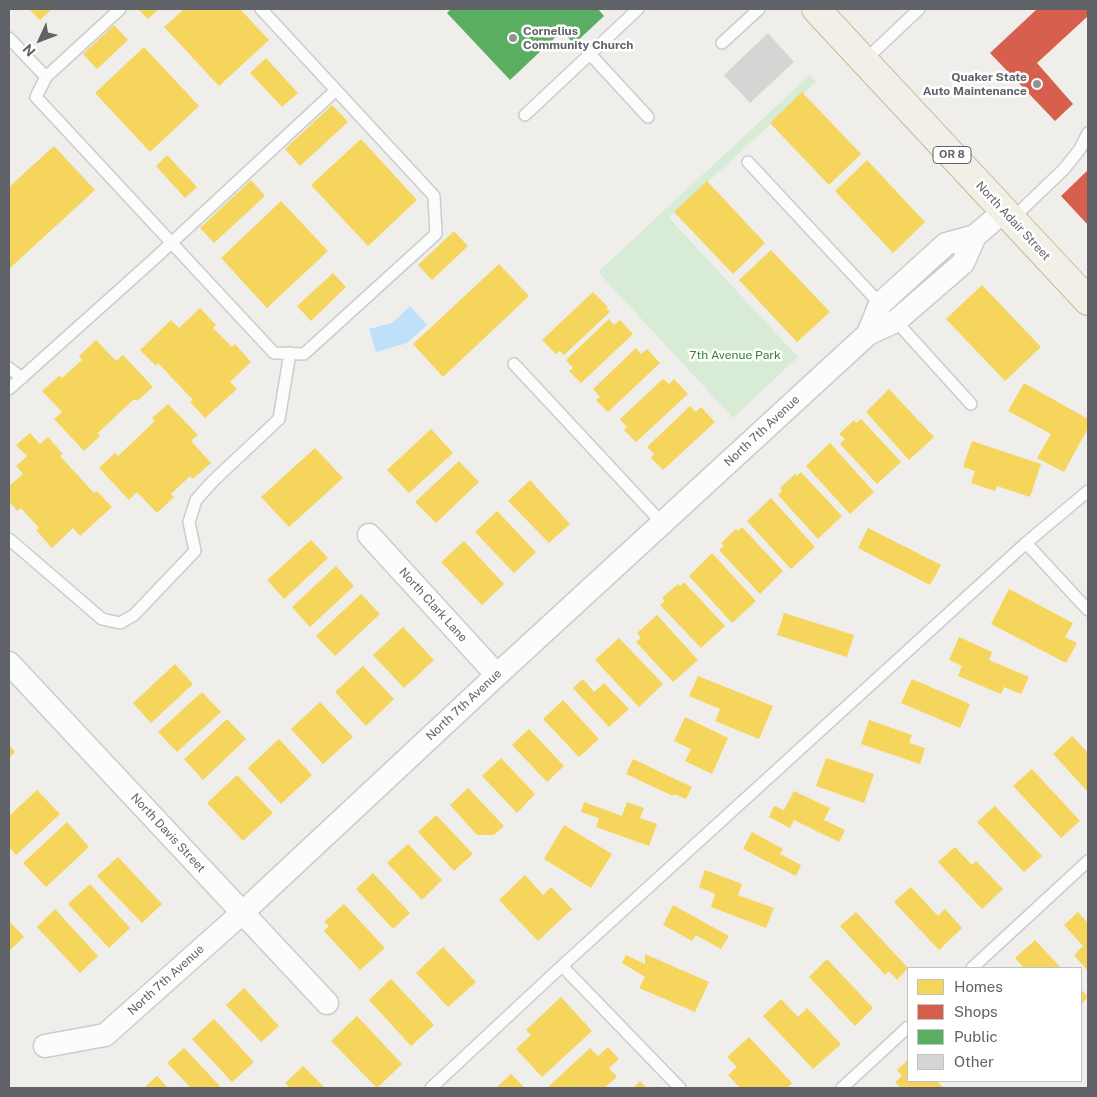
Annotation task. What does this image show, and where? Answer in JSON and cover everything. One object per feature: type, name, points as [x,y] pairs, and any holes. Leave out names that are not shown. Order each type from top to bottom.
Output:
[{"type":"highway","name":"North Adair Street","points":[[824,12],[864,60],[1088,301]]},
{"type":"street","name":"North 7th Avenue","points":[[868,334],[880,304],[946,244],[975,236],[1008,215]]},
{"type":"street","name":"North 7th Avenue","points":[[44,1046],[106,1035],[242,913],[496,675],[868,334],[896,322],[963,263],[975,236]]},
{"type":"street","name":"North Clark Lane","points":[[369,535],[496,675]]},
{"type":"street","name":"North Davis Street","points":[[9,663],[327,1003]]},
{"type":"lane","points":[[120,9],[46,77],[36,97],[274,353],[304,354],[436,234],[434,196],[261,9]]},
{"type":"lane","points":[[526,115],[638,9]]},
{"type":"lane","points":[[722,43],[758,9]]},
{"type":"lane","points":[[864,60],[919,9]]},
{"type":"lane","points":[[9,38],[46,77]]},
{"type":"lane","points":[[590,54],[648,118]]},
{"type":"lane","points":[[9,389],[171,243],[336,90]]},
{"type":"lane","points":[[1008,215],[1064,169],[1080,149],[1088,133]]},
{"type":"lane","points":[[748,162],[971,404]]},
{"type":"lane","points":[[9,539],[102,619],[120,623],[134,615],[195,552],[189,522],[196,500],[213,481],[279,419],[290,354]]},
{"type":"lane","points":[[514,364],[662,523]]},
{"type":"lane","points":[[9,368],[22,378]]},
{"type":"lane","points":[[431,1088],[1026,543],[1088,491]]},
{"type":"lane","points":[[1026,543],[1088,610]]},
{"type":"lane","points":[[973,967],[1088,861]]},
{"type":"lane","points":[[562,966],[680,1088]]},
{"type":"lane","points":[[842,1088],[907,1028]]},
{"type":"green space","name":"7th Avenue Park","points":[[810,75],[816,82],[669,218],[798,357],[733,418],[598,272]]},
{"type":"water","points":[[410,306],[427,325],[407,343],[376,352],[369,329],[392,323]]},
{"type":"building: Homes","points":[[29,9],[52,9],[40,20]]},
{"type":"building: Homes","points":[[138,9],[159,9],[148,19]]},
{"type":"building: Homes","points":[[184,9],[240,9],[269,40],[219,86],[164,27]]},
{"type":"building: Homes","points":[[114,25],[128,40],[97,69],[83,54]]},
{"type":"building: Homes","points":[[144,47],[199,106],[150,152],[95,93]]},
{"type":"building: Homes","points":[[266,58],[298,93],[282,107],[250,73]]},
{"type":"building: Homes","points":[[802,92],[861,154],[829,185],[770,123]]},
{"type":"building: Homes","points":[[332,105],[348,122],[300,166],[285,149]]},
{"type":"building: Homes","points":[[361,139],[417,200],[368,246],[311,185]]},
{"type":"building: Homes","points":[[54,146],[95,190],[9,269],[9,187]]},
{"type":"building: Homes","points":[[167,155],[197,187],[185,198],[156,166]]},
{"type":"building: Homes","points":[[867,160],[925,222],[893,253],[835,191]]},
{"type":"building: Homes","points":[[251,180],[265,196],[214,243],[200,228]]},
{"type":"building: Homes","points":[[707,181],[765,243],[733,274],[674,212]]},
{"type":"building: Homes","points":[[281,201],[328,251],[267,308],[221,258]]},
{"type":"building: Homes","points":[[454,231],[468,246],[432,280],[418,265]]},
{"type":"building: Homes","points":[[771,250],[830,312],[797,342],[739,280]]},
{"type":"building: Homes","points":[[499,264],[529,296],[443,377],[413,344]]},
{"type":"building: Homes","points":[[333,273],[346,287],[311,321],[297,306]]},
{"type":"building: Homes","points":[[982,285],[1041,347],[1005,381],[946,319]]},
{"type":"building: Homes","points":[[593,292],[608,307],[606,308],[610,312],[564,355],[560,351],[556,354],[542,340]]},
{"type":"building: Homes","points":[[200,308],[216,325],[213,328],[232,347],[235,344],[251,362],[230,382],[237,389],[205,418],[190,402],[193,400],[158,363],[156,366],[140,350],[171,320],[179,328]]},
{"type":"building: Homes","points":[[609,319],[614,325],[620,320],[633,334],[581,383],[569,371],[573,368],[566,360]]},
{"type":"building: Homes","points":[[96,340],[116,361],[123,355],[153,387],[137,401],[134,399],[98,433],[100,436],[84,451],[54,419],[62,412],[42,391],[60,375],[62,378],[82,360],[79,356]]},
{"type":"building: Homes","points":[[636,348],[641,354],[647,349],[660,363],[608,412],[596,400],[600,397],[593,389]]},
{"type":"building: Homes","points":[[663,379],[669,384],[674,379],[688,394],[636,442],[624,430],[627,427],[620,419]]},
{"type":"building: Homes","points":[[1024,383],[1088,419],[1088,428],[1064,472],[1037,458],[1051,434],[1008,411]]},
{"type":"building: Homes","points":[[889,389],[934,437],[909,460],[866,412]]},
{"type":"building: Homes","points":[[168,404],[198,435],[191,441],[211,463],[193,479],[190,476],[171,494],[174,497],[157,513],[137,492],[129,500],[99,468],[115,453],[118,456],[155,421],[152,418]]},
{"type":"building: Homes","points":[[690,406],[696,412],[701,407],[715,422],[663,470],[651,458],[654,454],[647,447]]},
{"type":"building: Homes","points":[[861,419],[901,462],[877,484],[840,444],[845,439],[839,434],[854,420],[856,423]]},
{"type":"building: Homes","points":[[431,429],[453,453],[409,493],[387,470]]},
{"type":"building: Homes","points":[[30,433],[40,444],[48,437],[63,454],[60,456],[94,493],[97,491],[112,507],[80,536],[73,528],[52,548],[36,530],[39,528],[21,508],[17,511],[9,501],[9,486],[23,474],[16,466],[27,456],[16,445]]},
{"type":"building: Homes","points":[[972,441],[1041,464],[1030,497],[997,486],[995,491],[971,483],[975,471],[963,467]]},
{"type":"building: Homes","points":[[830,443],[874,492],[850,514],[806,466]]},
{"type":"building: Homes","points":[[315,448],[343,478],[289,527],[261,497]]},
{"type":"building: Homes","points":[[459,461],[479,482],[436,523],[415,502]]},
{"type":"building: Homes","points":[[801,472],[842,516],[818,539],[778,495],[782,491],[780,488],[795,474],[797,476]]},
{"type":"building: Homes","points":[[530,480],[570,524],[549,543],[508,501]]},
{"type":"building: Homes","points":[[771,498],[815,547],[791,569],[747,521]]},
{"type":"building: Homes","points":[[497,511],[536,552],[514,573],[475,532]]},
{"type":"building: Homes","points":[[742,527],[783,571],[760,594],[719,550],[724,546],[721,543],[736,529],[738,531]]},
{"type":"building: Homes","points":[[868,528],[941,565],[930,585],[858,548]]},
{"type":"building: Homes","points":[[311,540],[328,558],[284,599],[267,580]]},
{"type":"building: Homes","points":[[464,541],[504,584],[482,605],[441,562]]},
{"type":"building: Homes","points":[[712,553],[756,601],[732,623],[689,576]]},
{"type":"building: Homes","points":[[336,566],[354,586],[310,627],[292,607]]},
{"type":"building: Homes","points":[[684,582],[725,626],[701,648],[660,605],[665,601],[662,598],[678,584],[680,586]]},
{"type":"building: Homes","points":[[1009,589],[1073,623],[1065,637],[1077,643],[1066,663],[991,624]]},
{"type":"building: Homes","points":[[361,594],[380,614],[335,656],[316,636]]},
{"type":"building: Homes","points":[[784,613],[854,635],[847,657],[777,635]]},
{"type":"building: Homes","points":[[657,615],[698,660],[673,682],[636,642],[641,638],[637,633]]},
{"type":"building: Homes","points":[[403,627],[434,660],[404,688],[373,655]]},
{"type":"building: Homes","points":[[959,637],[992,652],[989,660],[1029,677],[1021,694],[1004,687],[1001,694],[958,676],[962,666],[949,660]]},
{"type":"building: Homes","points":[[619,638],[663,684],[639,707],[595,660]]},
{"type":"building: Homes","points":[[175,664],[193,684],[151,723],[133,703]]},
{"type":"building: Homes","points":[[363,666],[394,699],[366,726],[335,692]]},
{"type":"building: Homes","points":[[698,676],[773,706],[759,739],[715,721],[720,709],[689,696]]},
{"type":"building: Homes","points":[[583,679],[594,692],[604,683],[629,709],[609,727],[573,688]]},
{"type":"building: Homes","points":[[912,679],[970,704],[960,728],[901,703]]},
{"type":"building: Homes","points":[[202,692],[221,712],[177,752],[158,732]]},
{"type":"building: Homes","points":[[563,700],[599,739],[579,757],[543,719]]},
{"type":"building: Homes","points":[[320,702],[353,737],[323,764],[291,729]]},
{"type":"building: Homes","points":[[685,717],[728,738],[712,774],[685,761],[691,749],[674,741]]},
{"type":"building: Homes","points":[[227,719],[246,739],[203,780],[184,759]]},
{"type":"building: Homes","points":[[869,720],[912,735],[909,743],[925,748],[920,764],[861,744]]},
{"type":"building: Homes","points":[[529,729],[564,766],[547,782],[512,745]]},
{"type":"building: Homes","points":[[1072,736],[1088,753],[1088,792],[1053,754]]},
{"type":"building: Homes","points":[[279,739],[312,775],[281,804],[248,768]]},
{"type":"building: Homes","points":[[9,745],[15,752],[9,758]]},
{"type":"building: Homes","points":[[501,758],[535,794],[517,813],[482,776]]},
{"type":"building: Homes","points":[[826,758],[874,774],[864,803],[816,786]]},
{"type":"building: Homes","points":[[633,759],[692,787],[686,799],[674,794],[673,796],[626,774]]},
{"type":"building: Homes","points":[[1032,769],[1080,821],[1061,838],[1013,786]]},
{"type":"building: Homes","points":[[237,775],[273,813],[243,841],[207,803]]},
{"type":"building: Homes","points":[[468,788],[504,826],[494,835],[477,835],[450,805]]},
{"type":"building: Homes","points":[[37,790],[60,814],[16,855],[9,847],[9,816]]},
{"type":"building: Homes","points":[[794,791],[830,808],[824,820],[845,830],[839,842],[794,820],[790,828],[769,817],[774,806],[784,810]]},
{"type":"building: Homes","points":[[584,802],[622,816],[627,802],[644,808],[640,818],[657,824],[649,846],[596,827],[599,818],[581,812]]},
{"type":"building: Homes","points":[[995,806],[1042,856],[1024,872],[977,822]]},
{"type":"building: Homes","points":[[436,815],[473,854],[454,871],[418,832]]},
{"type":"building: Homes","points":[[67,822],[89,847],[46,887],[23,863]]},
{"type":"building: Homes","points":[[564,825],[612,854],[591,888],[544,859]]},
{"type":"building: Homes","points":[[752,832],[783,849],[780,854],[801,865],[796,876],[743,849]]},
{"type":"building: Homes","points":[[408,844],[442,880],[422,900],[387,863]]},
{"type":"building: Homes","points":[[955,847],[972,865],[976,861],[1003,889],[982,909],[938,862]]},
{"type":"building: Homes","points":[[118,857],[162,904],[142,923],[97,876]]},
{"type":"building: Homes","points":[[705,870],[742,884],[738,895],[774,908],[766,928],[711,907],[715,894],[699,887]]},
{"type":"building: Homes","points":[[373,873],[410,913],[393,929],[356,889]]},
{"type":"building: Homes","points":[[525,875],[543,895],[551,887],[572,909],[538,941],[499,900]]},
{"type":"building: Homes","points":[[90,884],[130,928],[109,948],[68,904]]},
{"type":"building: Homes","points":[[911,887],[938,916],[945,909],[962,928],[939,950],[894,902]]},
{"type":"building: Homes","points":[[344,904],[385,948],[360,970],[324,931],[329,926],[324,922]]},
{"type":"building: Homes","points":[[673,905],[729,936],[721,949],[696,935],[692,941],[663,925]]},
{"type":"building: Homes","points":[[55,909],[98,956],[80,973],[37,927]]},
{"type":"building: Homes","points":[[856,912],[907,969],[897,980],[889,971],[885,975],[840,926]]},
{"type":"building: Homes","points":[[1078,912],[1088,923],[1088,971],[1074,955],[1083,946],[1064,925]]},
{"type":"building: Homes","points":[[9,921],[24,937],[9,951]]},
{"type":"building: Homes","points":[[1035,940],[1060,967],[1023,967],[1015,958]]},
{"type":"building: Homes","points":[[443,947],[476,982],[448,1007],[416,973]]},
{"type":"building: Homes","points":[[645,954],[709,982],[695,1012],[639,988],[645,977],[622,963],[626,955],[645,964]]},
{"type":"building: Homes","points":[[827,959],[873,1008],[855,1026],[809,977]]},
{"type":"building: Homes","points":[[391,979],[434,1025],[411,1046],[369,1000]]},
{"type":"building: Homes","points":[[244,988],[279,1026],[261,1042],[226,1005]]},
{"type":"building: Homes","points":[[1082,990],[1088,997],[1082,1003]]},
{"type":"building: Homes","points":[[561,997],[592,1031],[542,1077],[516,1049],[531,1035],[526,1030]]},
{"type":"building: Homes","points":[[781,999],[798,1017],[807,1008],[841,1044],[813,1069],[763,1016]]},
{"type":"building: Homes","points":[[357,1016],[402,1064],[377,1088],[331,1041]]},
{"type":"building: Homes","points":[[214,1019],[254,1062],[232,1082],[192,1039]]},
{"type":"building: Homes","points":[[749,1037],[792,1083],[787,1088],[740,1088],[728,1075],[737,1067],[727,1057]]},
{"type":"building: Homes","points":[[608,1047],[619,1059],[609,1068],[617,1077],[604,1088],[547,1088],[590,1048],[598,1056]]},
{"type":"building: Homes","points":[[184,1048],[220,1086],[217,1088],[191,1088],[167,1063]]},
{"type":"building: Homes","points":[[907,1061],[907,1082],[938,1082],[944,1088],[901,1088],[895,1082],[902,1076],[897,1070]]},
{"type":"building: Homes","points":[[303,1066],[325,1088],[290,1088],[285,1083]]},
{"type":"building: Homes","points":[[511,1074],[525,1088],[496,1088]]},
{"type":"building: Homes","points":[[157,1076],[168,1088],[144,1088]]},
{"type":"building: Homes","points":[[640,1081],[647,1088],[633,1088]]},
{"type":"building: Shops","name":"Quaker State Auto Maintenance","points":[[1037,9],[1088,9],[1088,16],[1037,63],[1073,104],[1055,121],[990,53]]},
{"type":"building: Shops","points":[[1088,170],[1088,225],[1061,196]]},
{"type":"building: Public","name":"Cornelius Community Church","points":[[451,9],[598,9],[604,16],[574,44],[562,31],[510,80],[447,13]]},
{"type":"building: Other","points":[[768,33],[794,62],[750,103],[724,75]]},
{"type":"place","name":"Cornelius Community Church","points":[[513,38]]},
{"type":"place","name":"Quaker State Auto Maintenance","points":[[1037,84]]}]
